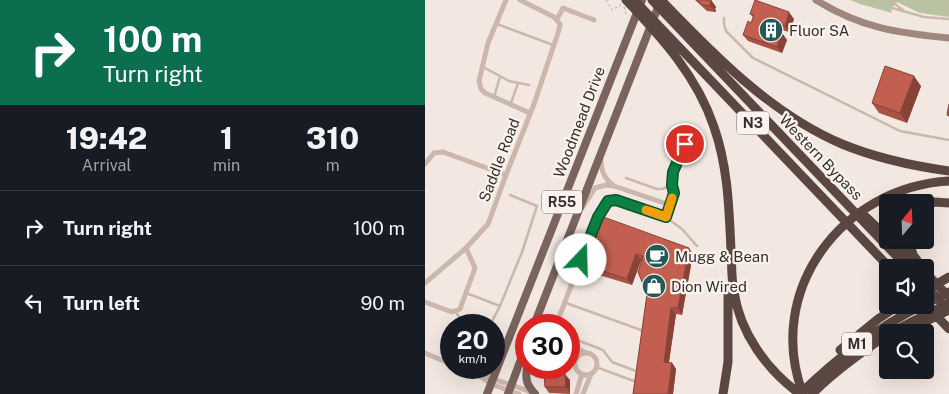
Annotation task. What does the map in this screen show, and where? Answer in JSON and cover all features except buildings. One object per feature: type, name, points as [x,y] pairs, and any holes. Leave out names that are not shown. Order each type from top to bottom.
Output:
[{"type":"highway","points":[[626,0],[666,38],[693,81],[714,125],[723,158],[728,194],[735,299],[753,344],[781,378],[800,394]]},
{"type":"highway","name":"Western Bypass","points":[[634,0],[666,38],[883,259]]},
{"type":"highway","name":"Western Bypass","points":[[652,0],[674,19],[803,159],[872,226]]},
{"type":"highway","points":[[661,0],[674,19],[742,79],[786,113],[842,144],[879,157],[949,171]]},
{"type":"highway","points":[[800,394],[795,368],[793,328],[801,290],[813,264],[831,237],[868,205],[889,194],[928,183],[949,181]]},
{"type":"highway","points":[[723,394],[728,362],[728,194]]},
{"type":"highway","points":[[934,202],[949,203]]},
{"type":"highway","points":[[872,226],[879,231]]},
{"type":"highway","points":[[872,226],[900,259]]},
{"type":"highway","points":[[901,249],[911,259]]},
{"type":"highway","points":[[934,285],[949,277]]},
{"type":"highway","points":[[934,285],[949,298]]},
{"type":"highway","points":[[920,324],[949,310],[934,289]]},
{"type":"highway","name":"M1","points":[[934,299],[949,292]]},
{"type":"highway","name":"M1","points":[[908,324],[949,303]]},
{"type":"highway","points":[[800,394],[807,380],[847,344],[887,314]]},
{"type":"highway","name":"M1","points":[[800,394],[827,367],[850,349],[905,314]]},
{"type":"highway","points":[[934,314],[949,329]]},
{"type":"highway","name":"M1","points":[[812,394],[831,375],[879,341]]},
{"type":"main road","name":"Woodmead Drive","points":[[487,394],[641,0]]},
{"type":"main road","name":"R55","points":[[539,314],[661,0]]},
{"type":"main road","points":[[816,0],[846,16],[883,30],[949,38]]},
{"type":"main road","points":[[541,314],[547,294]]},
{"type":"main road","points":[[509,390],[515,374]]},
{"type":"main road","points":[[526,379],[528,386],[536,394]]},
{"type":"street","points":[[506,0],[488,44],[479,80],[480,86],[485,93],[530,113]]},
{"type":"street","points":[[520,0],[558,21],[563,8],[594,20]]},
{"type":"street","name":"Saddle Road","points":[[425,283],[466,248],[489,224],[554,45],[559,28],[558,21]]},
{"type":"street","points":[[425,164],[432,155],[443,152],[506,175]]},
{"type":"street","points":[[594,225],[608,201],[613,200],[666,217],[670,205],[614,186],[607,181],[602,169],[602,152]]},
{"type":"street","points":[[575,222],[595,188],[599,186],[614,186]]},
{"type":"street","points":[[560,314],[591,234]]},
{"type":"street","points":[[425,302],[449,311],[455,312],[460,309],[475,268],[466,248]]},
{"type":"street","points":[[577,394],[597,367],[595,358],[580,351]]},
{"type":"street","points":[[425,353],[440,359]]},
{"type":"street","points":[[580,356],[587,354]]},
{"type":"street","points":[[577,394],[581,374],[591,374]]},
{"type":"street","points":[[488,379],[519,394]]},
{"type":"street","points":[[509,390],[536,394]]},
{"type":"lane","points":[[890,0],[905,12]]},
{"type":"lane","points":[[892,8],[924,17],[949,19]]},
{"type":"lane","points":[[724,18],[726,31],[753,58],[900,131],[949,140]]},
{"type":"lane","points":[[495,24],[554,45]]},
{"type":"lane","points":[[483,67],[500,77],[518,84],[529,85]]},
{"type":"lane","points":[[494,97],[500,77]]},
{"type":"lane","points":[[511,105],[518,84]]},
{"type":"lane","points":[[670,205],[674,193],[672,185],[674,168],[685,144]]},
{"type":"lane","points":[[626,178],[659,189],[672,185]]},
{"type":"lane","points":[[494,314],[522,252],[537,206],[510,195]]},
{"type":"lane","points":[[666,217],[682,229],[697,246]]},
{"type":"lane","points":[[466,293],[499,306]]},
{"type":"lane","points":[[565,302],[641,330]]},
{"type":"lane","points":[[580,341],[603,350],[612,362],[636,371]]},
{"type":"lane","points":[[597,367],[635,381]]},
{"type":"path","points":[[606,0],[612,10],[621,4],[626,14]]},
{"type":"green space","points":[[850,0],[949,0],[949,17],[920,13],[897,2],[891,9],[892,13]]},
{"type":"slow traffic","points":[[646,210],[666,217],[672,198]]},
{"type":"place","name":"Fluor SA","points":[[771,30]]},
{"type":"place","name":"Mugg & Bean","points":[[657,256]]},
{"type":"place","name":"Dion Wired","points":[[654,286]]},
{"type":"route","points":[[581,260],[598,217],[608,201],[616,200],[666,217],[674,193],[672,185],[674,168],[685,144]]}]
